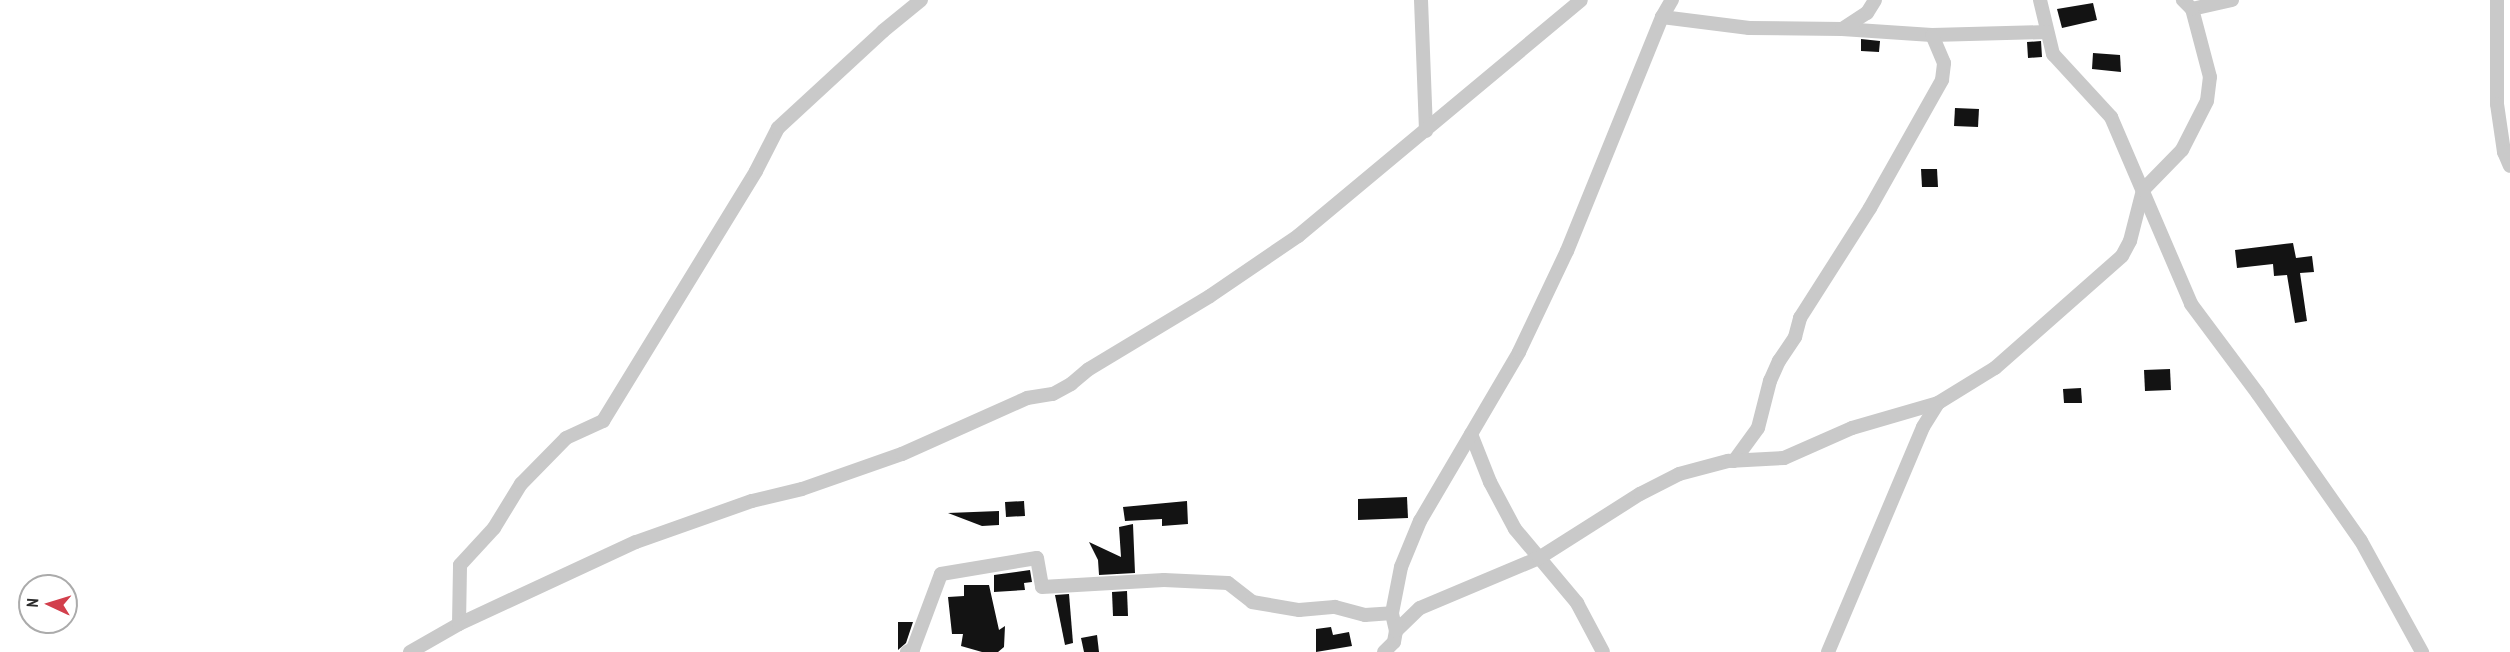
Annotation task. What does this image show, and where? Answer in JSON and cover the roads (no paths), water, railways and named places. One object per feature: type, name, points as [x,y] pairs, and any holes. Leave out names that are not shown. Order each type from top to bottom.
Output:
[{"type":"street","points":[[459,624],[460,565],[495,528],[521,484],[566,438],[603,421],[756,171],[778,128],[883,31],[921,0]]},
{"type":"street","points":[[1421,0],[1426,131]]},
{"type":"street","points":[[410,652],[459,624],[636,542],[752,501],[802,489],[902,454],[1027,398],[1053,394],[1210,296],[1298,236],[1581,0]]},
{"type":"street","points":[[1384,652],[1394,642],[1396,631],[1392,613],[1401,567],[1420,521],[1519,352],[1562,262],[1662,17],[1672,0]]},
{"type":"street","points":[[1842,29],[1867,13],[1875,0]]},
{"type":"street","points":[[2040,0],[2053,54],[2111,117],[2191,304],[2258,394],[2361,541],[2422,652]]},
{"type":"street","points":[[1396,631],[1420,608],[1539,558],[1679,474],[1734,461],[1784,458],[1852,428],[1938,403],[1995,368],[2122,256],[2130,241],[2143,190],[2175,160],[2207,101],[2210,77],[2208,62],[2187,5],[2232,0]]},
{"type":"street","points":[[2497,0],[2498,104],[2504,152],[2510,166]]},
{"type":"street","points":[[1662,17],[1749,28],[1842,29],[1932,35],[2047,32]]},
{"type":"street","points":[[1734,461],[1758,428],[1770,381],[1795,337],[1800,318],[1870,208],[1942,80],[1944,63],[1932,35]]},
{"type":"street","points":[[1828,652],[1923,427],[1938,403]]},
{"type":"street","points":[[1471,434],[1508,517],[1577,603],[1603,652]]},
{"type":"street","points":[[908,652],[913,650],[941,574],[1037,558],[1041,587],[1164,579],[1228,583],[1252,602],[1299,610],[1335,607],[1365,615],[1392,613]]}]
